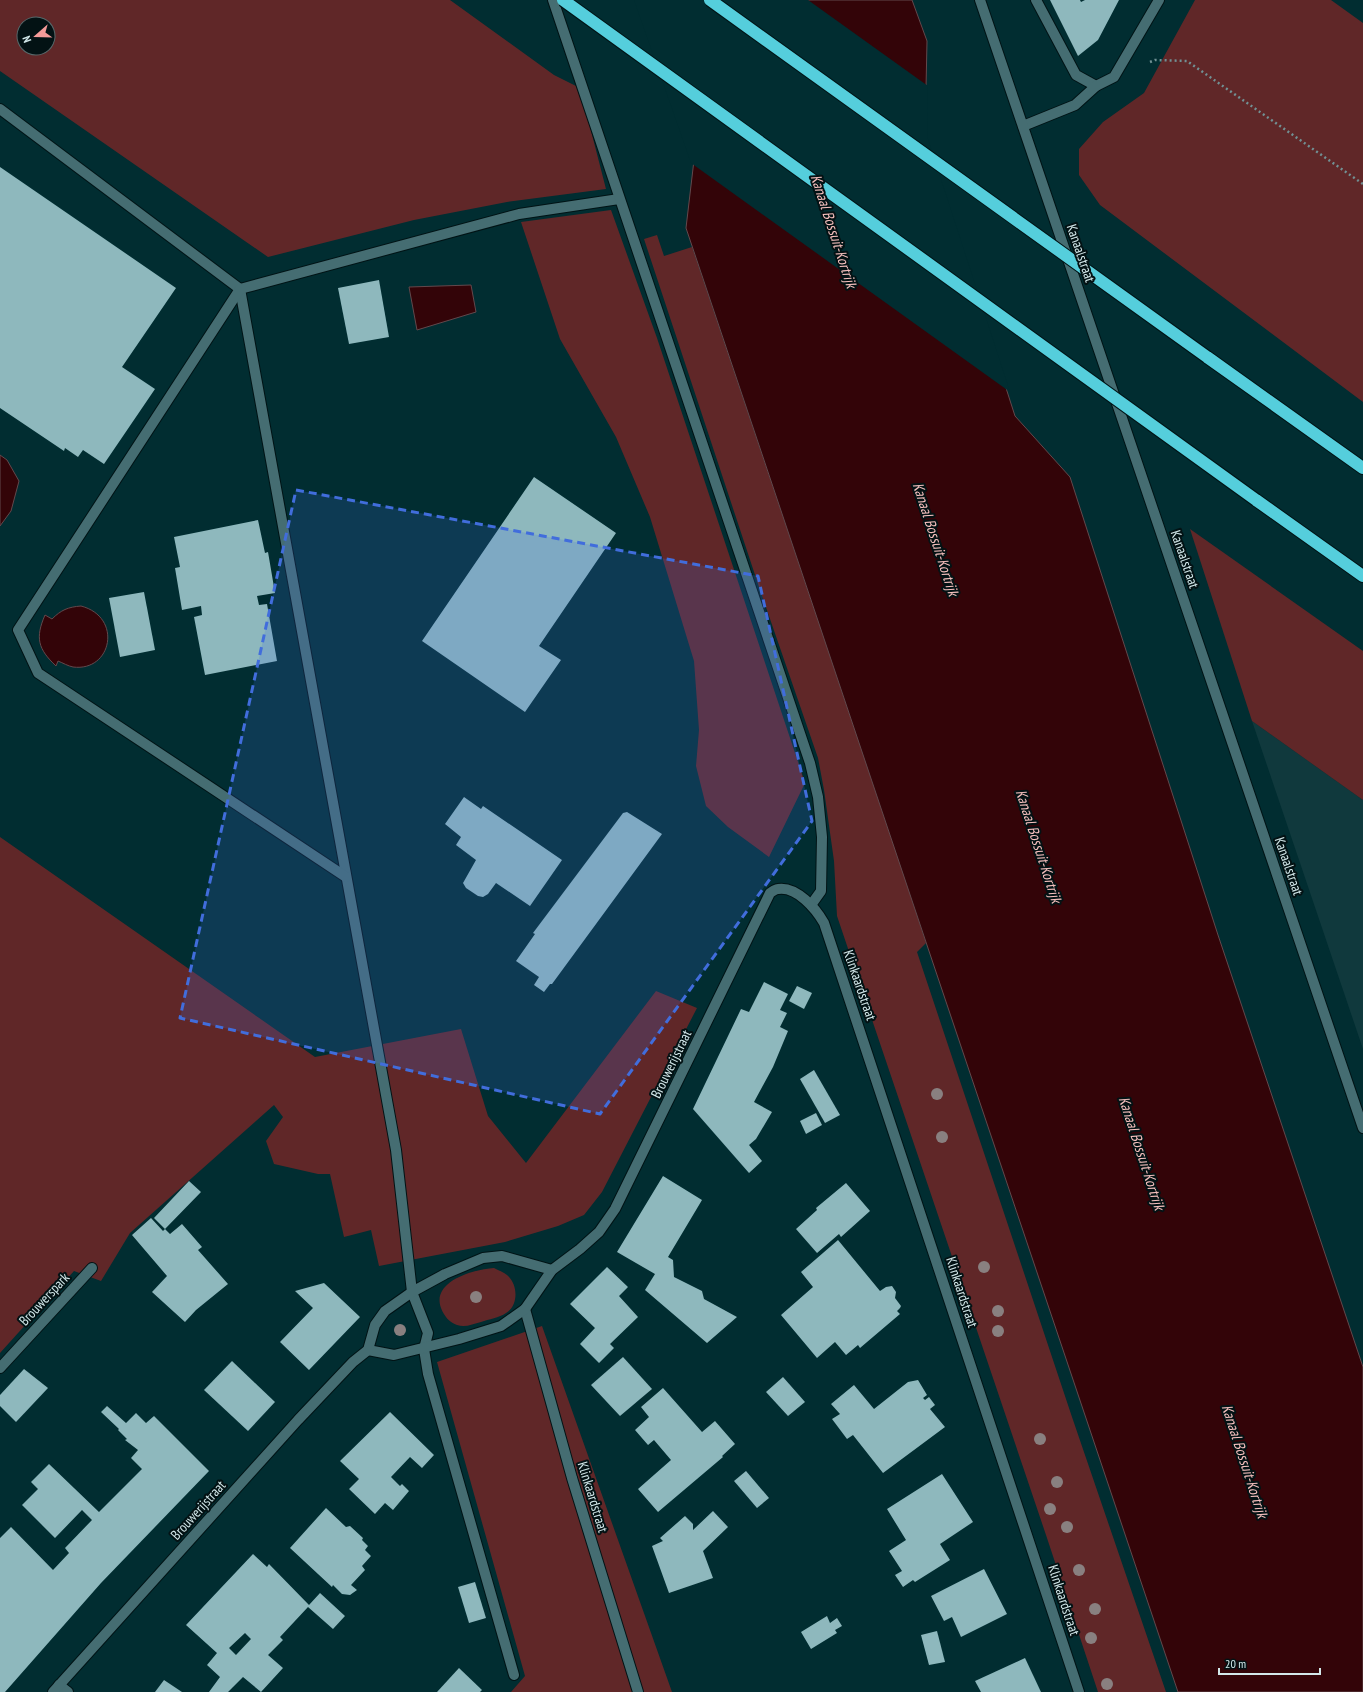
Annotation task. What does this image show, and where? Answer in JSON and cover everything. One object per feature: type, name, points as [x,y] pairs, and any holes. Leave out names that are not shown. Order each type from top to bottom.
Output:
[{"type":"highway","points":[[563,0],[1363,576]]},
{"type":"highway","points":[[710,0],[1363,468]]},
{"type":"street","points":[[553,0],[810,763],[818,797],[822,836],[822,891],[811,905]]},
{"type":"street","name":"Kanaalstraat","points":[[980,0],[1363,1128]]},
{"type":"street","points":[[1036,0],[1076,75],[1096,86]]},
{"type":"street","points":[[1023,126],[1075,105],[1096,86],[1114,77],[1159,0]]},
{"type":"street","points":[[0,109],[240,289],[396,1150],[412,1292],[428,1332],[424,1349],[428,1374],[514,1675]]},
{"type":"street","points":[[346,877],[38,674],[18,630],[240,289],[519,214],[619,199]]},
{"type":"street","name":"Brouwerijstraat","points":[[56,1689],[298,1420],[353,1362],[368,1350],[394,1355],[424,1349],[501,1326],[525,1309],[552,1270],[575,1254],[599,1232],[616,1209],[770,893],[777,889],[791,890],[811,905]]},
{"type":"street","name":"Klinkaardstraat","points":[[811,905],[824,923],[1079,1692]]},
{"type":"street","points":[[368,1350],[375,1326],[385,1311],[412,1292],[444,1274],[483,1258],[502,1256],[552,1270]]},
{"type":"street","name":"Brouwerspark","points":[[0,1368],[92,1268]]},
{"type":"street","name":"Klinkaardstraat","points":[[525,1309],[572,1478],[638,1692]]},
{"type":"street","points":[[56,1689],[68,1692]]},
{"type":"path","points":[[1114,77],[1155,60],[1186,61],[1363,184]]},
{"type":"highlighted area","points":[[296,490],[758,576],[812,821],[600,1114],[180,1018]]},
{"type":"shaded area","points":[[0,0],[450,0],[554,75],[580,88],[606,189],[507,202],[414,220],[268,257],[0,71]]},
{"type":"shaded area","points":[[1195,0],[1331,0],[1363,23],[1363,402],[1100,205],[1079,175],[1079,149],[1103,122],[1144,93]]},
{"type":"shaded area","points":[[611,210],[657,338],[805,783],[769,857],[728,827],[706,806],[696,766],[699,730],[694,661],[650,517],[616,437],[560,339],[521,222]]},
{"type":"shaded area","points":[[657,235],[664,256],[692,247],[926,943],[917,952],[1072,1417],[1166,1692],[1098,1692],[837,916],[834,861],[818,758],[759,587],[644,239]]},
{"type":"shaded area","points":[[1190,529],[1363,651],[1363,800],[1252,721]]},
{"type":"shaded area","points":[[1252,721],[1363,800],[1363,1049]]},
{"type":"shaded area","points":[[0,837],[315,1057],[461,1029],[488,1116],[526,1163],[656,991],[697,1008],[602,1192],[584,1215],[558,1226],[505,1242],[379,1266],[371,1230],[344,1237],[330,1174],[318,1174],[274,1164],[266,1141],[283,1117],[274,1105],[130,1233],[101,1281],[74,1271],[0,1353]]},
{"type":"shaded area","points":[[494,1268],[511,1279],[516,1294],[513,1305],[506,1313],[500,1316],[469,1325],[460,1326],[454,1324],[445,1316],[441,1308],[440,1299],[442,1290],[457,1278],[466,1274]]},
{"type":"shaded area","points":[[542,1326],[672,1692],[511,1692],[525,1676],[437,1362]]},
{"type":"water","name":"Kanaal Bossuit-Kortrijk","points":[[636,0],[912,0],[927,41],[925,136],[1015,416],[1070,477],[1218,935],[1363,1367],[1363,1692],[1178,1692],[686,228],[694,160]]},
{"type":"water","points":[[471,285],[476,312],[417,330],[409,287]]},
{"type":"water","points":[[0,455],[7,460],[19,481],[11,511],[0,526]]},
{"type":"water","points":[[81,606],[94,612],[103,621],[107,631],[107,642],[104,653],[97,661],[86,666],[73,667],[58,661],[56,666],[45,654],[40,643],[40,630],[45,615],[52,619],[58,613],[72,607]]},
{"type":"pier","points":[[634,0],[808,0],[928,86],[927,136],[1010,392],[691,163]]},
{"type":"building","points":[[1050,0],[1080,0],[1081,2],[1085,0],[1119,0],[1098,40],[1078,56]]},
{"type":"building","points":[[0,167],[176,288],[122,367],[155,389],[104,464],[83,450],[78,457],[65,448],[64,451],[0,408]]},
{"type":"building","points":[[379,280],[389,337],[349,344],[338,288]]},
{"type":"building","points":[[534,477],[616,533],[539,646],[561,660],[525,712],[422,641]]},
{"type":"building","points":[[258,520],[265,553],[268,552],[275,593],[257,596],[259,605],[267,604],[277,661],[205,675],[194,617],[202,615],[201,606],[182,610],[175,568],[180,567],[174,537]]},
{"type":"building","points":[[144,592],[155,650],[120,657],[109,598]]},
{"type":"building","points":[[464,797],[481,809],[483,806],[562,860],[530,906],[496,883],[488,894],[483,897],[478,896],[466,888],[463,883],[476,860],[456,845],[461,837],[445,824]]},
{"type":"building","points":[[627,812],[662,834],[552,984],[550,984],[544,992],[534,985],[539,977],[516,961],[535,934],[533,933],[623,813]]},
{"type":"building","points":[[764,982],[788,994],[780,1010],[787,1013],[780,1027],[788,1031],[773,1067],[754,1102],[772,1112],[756,1139],[749,1145],[762,1161],[749,1173],[693,1109],[741,1009],[749,1012]]},
{"type":"building","points":[[797,986],[812,993],[804,1009],[789,1001]]},
{"type":"building","points":[[814,1070],[840,1115],[825,1123],[800,1079]]},
{"type":"building","points":[[816,1113],[822,1125],[806,1134],[800,1121]]},
{"type":"building","points":[[663,1176],[702,1200],[668,1257],[673,1260],[674,1277],[702,1291],[704,1299],[737,1317],[707,1343],[645,1290],[655,1274],[617,1252]]},
{"type":"building","points":[[189,1181],[201,1192],[165,1229],[154,1218]]},
{"type":"building","points":[[846,1183],[870,1211],[841,1237],[839,1234],[817,1253],[796,1229],[817,1210],[816,1208]]},
{"type":"building","points":[[151,1218],[163,1231],[165,1229],[170,1234],[182,1224],[202,1247],[198,1250],[228,1284],[196,1310],[185,1322],[152,1292],[167,1276],[132,1235]]},
{"type":"building","points":[[838,1240],[880,1291],[886,1287],[892,1286],[896,1292],[895,1298],[901,1306],[897,1311],[900,1314],[860,1348],[858,1345],[846,1355],[835,1342],[817,1358],[781,1315],[813,1287],[801,1272]]},
{"type":"building","points":[[607,1267],[628,1287],[619,1296],[638,1317],[610,1344],[614,1348],[599,1363],[580,1344],[595,1328],[570,1304]]},
{"type":"building","points":[[324,1283],[360,1317],[309,1370],[280,1342],[313,1308],[295,1291]]},
{"type":"building","points":[[623,1357],[652,1389],[620,1416],[591,1385]]},
{"type":"building","points":[[232,1361],[275,1402],[248,1431],[204,1390]]},
{"type":"building","points":[[24,1369],[48,1388],[16,1422],[0,1406],[0,1395]]},
{"type":"building","points":[[783,1377],[805,1402],[788,1416],[766,1392]]},
{"type":"building","points":[[918,1380],[927,1395],[923,1398],[925,1400],[929,1397],[935,1405],[930,1409],[945,1427],[883,1473],[853,1435],[847,1439],[832,1419],[840,1414],[831,1404],[854,1385],[874,1409],[908,1382]]},
{"type":"building","points":[[663,1388],[702,1432],[715,1421],[735,1444],[722,1456],[723,1457],[658,1512],[638,1489],[671,1460],[654,1440],[648,1445],[635,1430],[649,1417],[641,1407]]},
{"type":"building","points":[[107,1406],[126,1423],[136,1413],[146,1423],[154,1416],[209,1471],[101,1583],[5,1692],[0,1692],[0,1538],[11,1527],[53,1570],[69,1553],[65,1548],[92,1520],[82,1510],[55,1538],[22,1505],[38,1489],[31,1482],[49,1464],[99,1512],[142,1469],[131,1458],[138,1450],[125,1440],[127,1439],[118,1430],[119,1429],[101,1412]]},
{"type":"building","points":[[390,1412],[434,1455],[422,1468],[410,1457],[391,1477],[400,1486],[402,1484],[409,1491],[393,1510],[385,1503],[375,1514],[349,1489],[359,1479],[340,1461]]},
{"type":"building","points":[[746,1471],[769,1498],[757,1508],[734,1481]]},
{"type":"building","points":[[942,1474],[973,1522],[940,1544],[950,1560],[915,1582],[913,1580],[903,1587],[895,1575],[902,1571],[889,1551],[906,1540],[887,1509]]},
{"type":"building","points":[[326,1508],[346,1527],[350,1526],[363,1538],[362,1540],[368,1546],[365,1550],[371,1556],[362,1566],[365,1570],[351,1585],[357,1590],[350,1595],[342,1594],[333,1585],[332,1587],[290,1548]]},
{"type":"building","points":[[713,1511],[728,1527],[703,1551],[713,1578],[669,1593],[652,1546],[663,1541],[660,1538],[685,1516],[693,1524],[693,1530]]},
{"type":"building","points":[[253,1554],[267,1567],[269,1564],[309,1605],[320,1593],[345,1616],[333,1629],[308,1607],[280,1637],[283,1640],[268,1655],[283,1668],[261,1692],[243,1677],[228,1692],[209,1692],[220,1677],[207,1665],[217,1653],[186,1625]],"holes":[[[245,1633],[251,1639],[236,1655],[229,1648]]]},
{"type":"building","points":[[984,1569],[1007,1614],[961,1637],[952,1617],[944,1621],[931,1596]]},
{"type":"building","points":[[475,1582],[486,1618],[469,1623],[458,1587]]},
{"type":"building","points":[[827,1616],[830,1623],[837,1618],[842,1626],[835,1630],[837,1633],[811,1649],[801,1632]]},
{"type":"building","points":[[937,1631],[945,1662],[929,1665],[921,1635]]},
{"type":"building","points":[[1025,1658],[1041,1692],[981,1692],[975,1681]]},
{"type":"building","points":[[459,1668],[482,1690],[480,1692],[437,1692]]},
{"type":"building","points":[[164,1680],[182,1692],[155,1692]]}]
